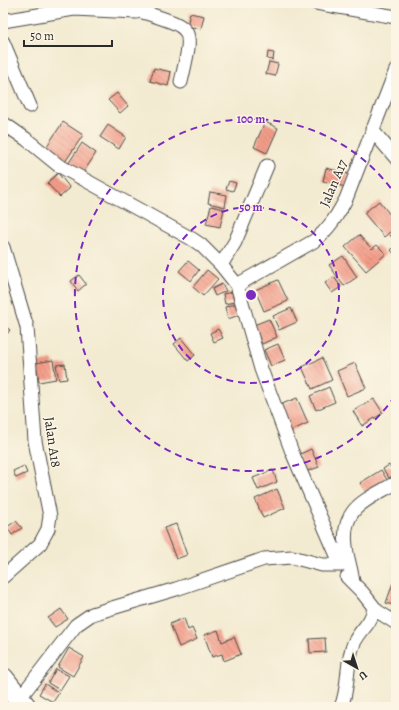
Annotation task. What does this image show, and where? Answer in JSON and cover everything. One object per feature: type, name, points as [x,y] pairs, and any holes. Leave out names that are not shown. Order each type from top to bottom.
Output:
[{"type":"highway","points":[[3,679],[22,703]]},
{"type":"street","points":[[316,3],[396,17]]},
{"type":"street","points":[[3,20],[69,9],[136,12],[143,7],[175,22],[184,28],[189,34],[189,46],[180,82]]},
{"type":"street","points":[[3,42],[30,106]]},
{"type":"street","name":"Jalan A17","points":[[237,285],[314,241],[326,231],[336,219],[346,199],[396,70]]},
{"type":"street","points":[[3,123],[26,138],[58,165],[201,245],[221,265],[237,285],[261,369],[292,452],[344,573],[374,608],[396,623]]},
{"type":"street","points":[[372,130],[396,158]]},
{"type":"street","points":[[221,265],[235,242],[267,166]]},
{"type":"street","name":"Jalan A18","points":[[3,247],[27,327],[35,441],[50,516],[48,529],[40,544],[3,577]]},
{"type":"street","points":[[353,583],[352,570],[346,548],[345,531],[348,519],[358,505],[392,485]]},
{"type":"street","points":[[22,703],[76,625],[92,614],[176,590],[264,559],[292,557],[322,565],[341,565]]},
{"type":"street","points":[[341,707],[347,690],[354,642],[369,624],[373,617],[374,608]]},
{"type":"building","points":[[111,3],[129,3],[128,7]]},
{"type":"building","points":[[190,13],[204,16],[201,29],[187,26]]},
{"type":"building","points":[[268,52],[274,53],[273,60],[267,59]]},
{"type":"building","points":[[269,62],[278,64],[275,76],[266,74]]},
{"type":"building","points":[[154,68],[171,72],[168,86],[150,81]]},
{"type":"building","points":[[117,93],[128,106],[120,113],[108,100]]},
{"type":"building","points":[[63,122],[83,135],[65,162],[45,149]]},
{"type":"building","points":[[265,122],[278,128],[267,153],[254,147]]},
{"type":"building","points":[[108,125],[126,137],[119,149],[100,137]]},
{"type":"building","points":[[3,130],[10,134],[4,145],[3,144]]},
{"type":"building","points":[[82,143],[96,153],[83,173],[68,164]]},
{"type":"building","points":[[326,168],[349,174],[345,187],[323,181]]},
{"type":"building","points":[[58,173],[70,188],[60,197],[47,183]]},
{"type":"building","points":[[229,181],[236,183],[233,191],[226,189]]},
{"type":"building","points":[[210,192],[227,195],[225,207],[208,203]]},
{"type":"building","points":[[379,201],[396,222],[396,227],[384,237],[364,213]]},
{"type":"building","points":[[211,206],[224,209],[220,227],[206,224]]},
{"type":"building","points":[[396,231],[396,242],[390,235]]},
{"type":"building","points":[[359,235],[372,249],[377,245],[386,254],[366,271],[345,247]]},
{"type":"building","points":[[396,245],[396,256],[391,250]]},
{"type":"building","points":[[343,256],[357,277],[344,286],[329,265]]},
{"type":"building","points":[[188,261],[199,270],[191,281],[179,271]]},
{"type":"building","points":[[207,270],[218,279],[203,296],[193,287]]},
{"type":"building","points":[[79,275],[86,284],[78,291],[71,281]]},
{"type":"building","points":[[334,277],[341,287],[332,293],[325,283]]},
{"type":"building","points":[[278,280],[288,301],[264,311],[255,290]]},
{"type":"building","points":[[222,284],[226,291],[215,296],[212,289]]},
{"type":"building","points":[[232,292],[234,302],[225,304],[223,294]]},
{"type":"building","points":[[235,304],[239,315],[228,319],[225,307]]},
{"type":"building","points":[[291,308],[297,322],[279,330],[273,316]]},
{"type":"building","points":[[269,319],[277,337],[262,344],[254,325]]},
{"type":"building","points":[[3,325],[10,330],[3,339]]},
{"type":"building","points":[[218,329],[223,338],[214,342],[210,333]]},
{"type":"building","points":[[181,338],[195,355],[188,361],[174,344]]},
{"type":"building","points":[[278,344],[285,360],[271,366],[264,350]]},
{"type":"building","points":[[322,358],[332,380],[312,389],[302,367]]},
{"type":"building","points":[[53,360],[56,379],[39,382],[36,363]]},
{"type":"building","points":[[355,363],[366,388],[347,396],[337,371]]},
{"type":"building","points":[[65,364],[67,379],[59,380],[56,365]]},
{"type":"building","points":[[329,387],[335,402],[316,410],[310,396]]},
{"type":"building","points":[[297,398],[308,423],[288,432],[277,406]]},
{"type":"building","points":[[374,399],[383,413],[362,426],[353,411]]},
{"type":"building","points":[[311,449],[319,467],[305,472],[298,455]]},
{"type":"building","points":[[389,465],[396,474],[389,478],[383,469]]},
{"type":"building","points":[[24,466],[27,473],[16,478],[13,471]]},
{"type":"building","points":[[273,470],[277,482],[258,490],[253,478]]},
{"type":"building","points":[[381,470],[389,483],[369,497],[360,483]]},
{"type":"building","points":[[277,489],[285,508],[263,518],[255,499]]},
{"type":"building","points":[[16,521],[22,528],[12,535],[7,527]]},
{"type":"building","points":[[176,524],[187,555],[176,559],[164,528]]},
{"type":"building","points":[[393,583],[396,584],[396,606],[386,603]]},
{"type":"building","points":[[61,609],[68,619],[55,627],[48,618]]},
{"type":"building","points":[[184,618],[188,630],[192,628],[197,639],[179,647],[170,624]]},
{"type":"building","points":[[218,630],[222,642],[234,637],[241,654],[224,661],[222,654],[212,657],[204,635]]},
{"type":"building","points":[[325,638],[326,652],[310,653],[309,639]]},
{"type":"building","points":[[69,648],[84,657],[73,676],[58,667]]},
{"type":"building","points":[[56,669],[69,676],[60,690],[48,683]]},
{"type":"building","points":[[45,684],[59,693],[53,702],[39,694]]}]
